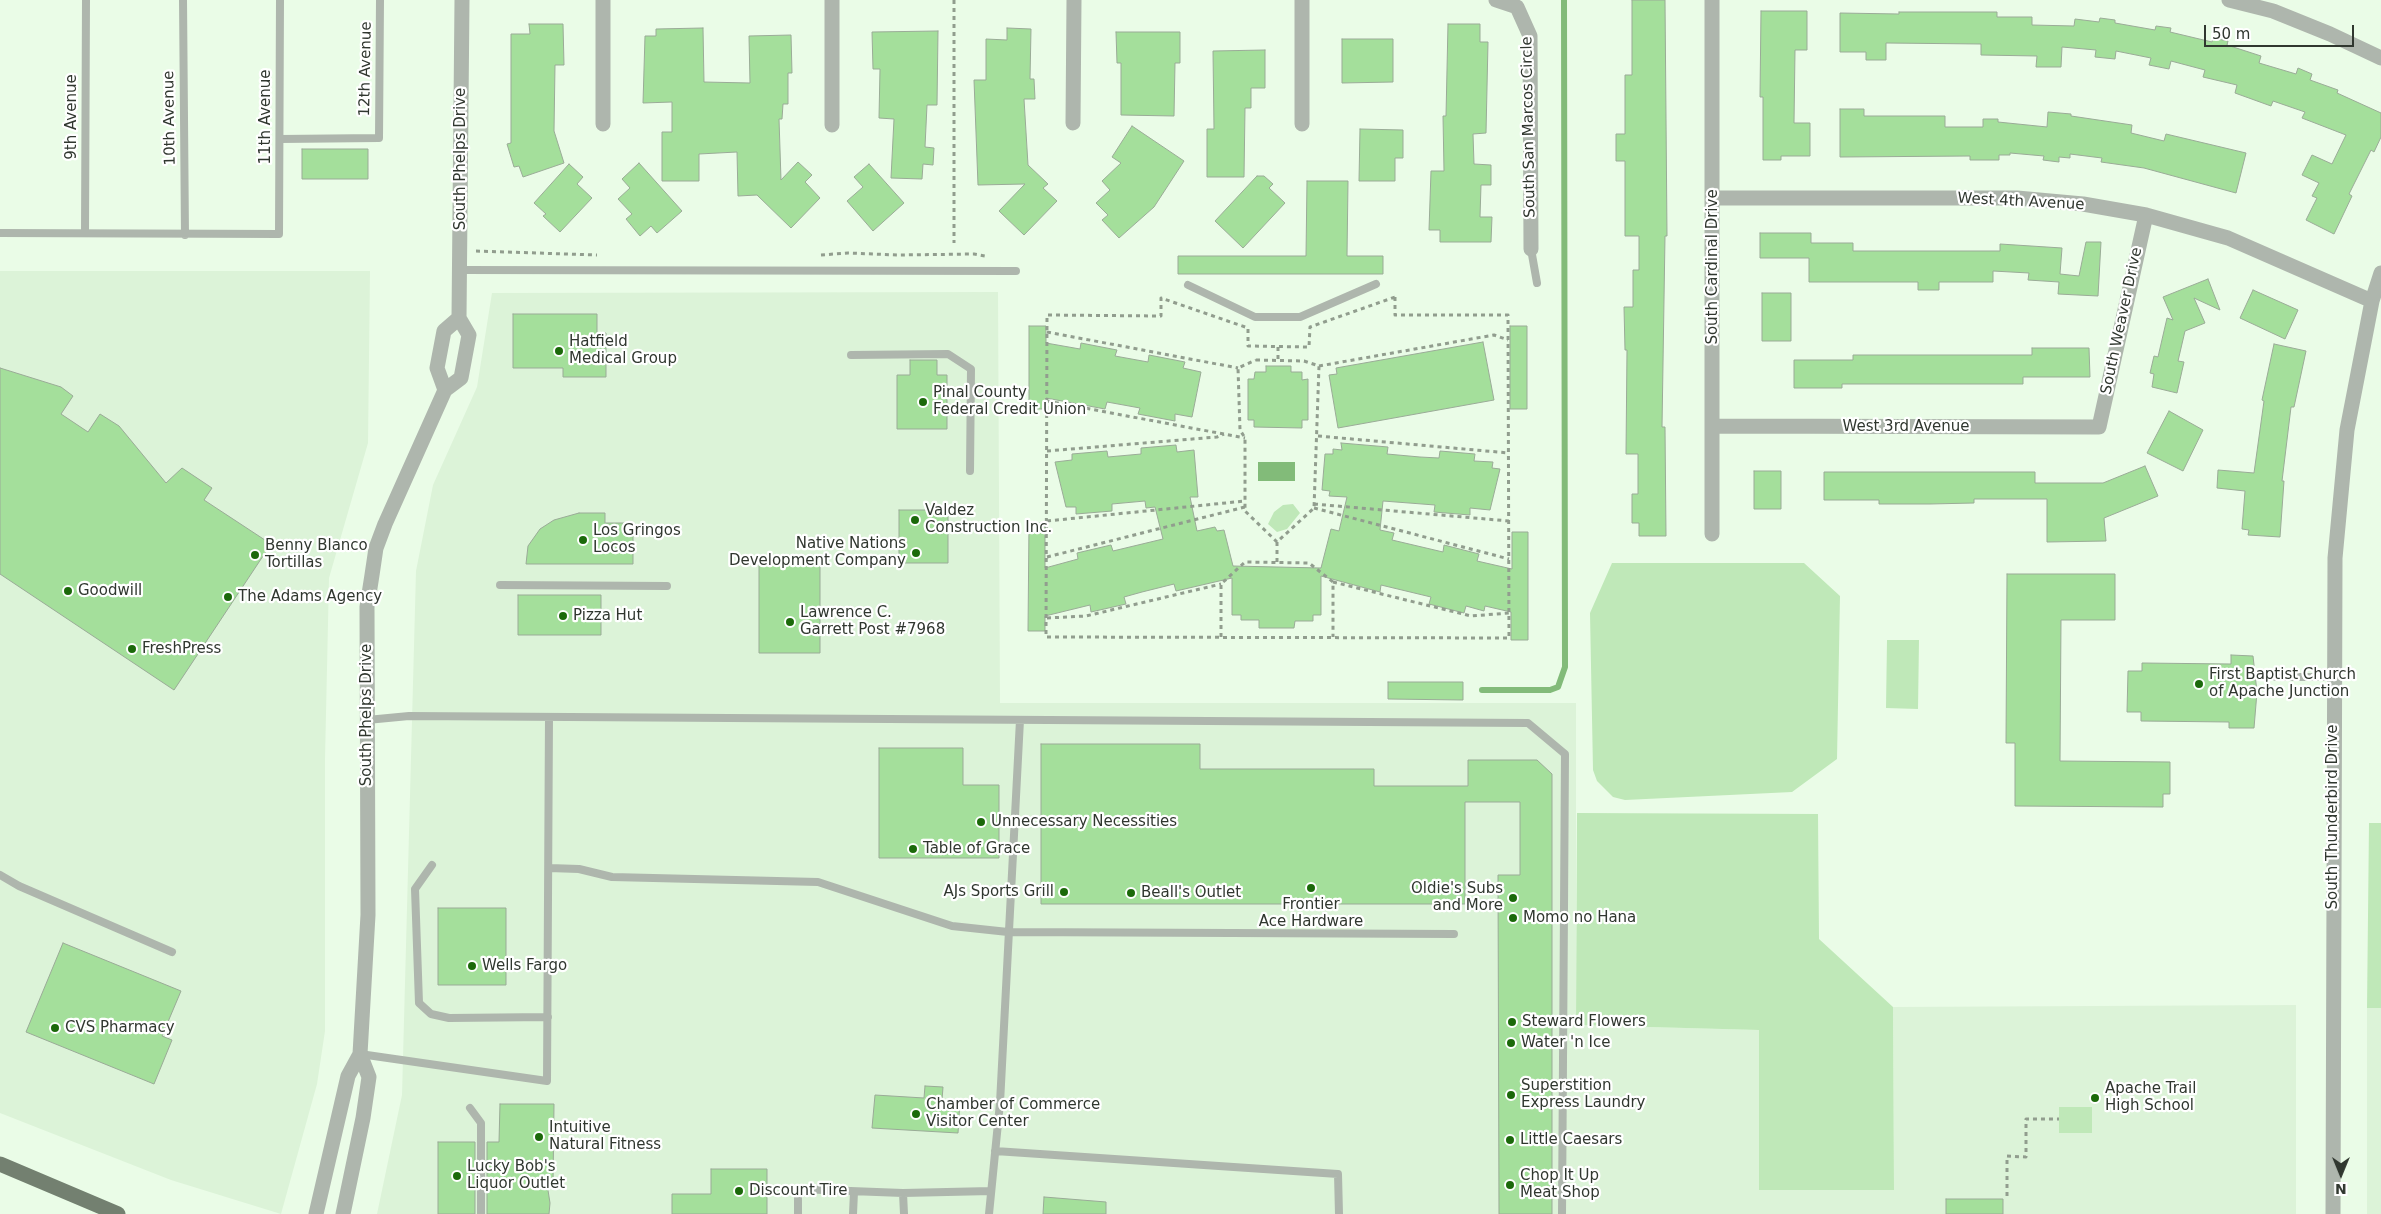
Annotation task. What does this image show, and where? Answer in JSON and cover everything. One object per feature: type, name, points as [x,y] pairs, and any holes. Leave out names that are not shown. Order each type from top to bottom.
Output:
[{"type":"main road","points":[[0,1164],[118,1214]]},
{"type":"street","name":"South Phelps Drive","points":[[343,1214],[363,1118],[369,1077],[360,1054],[368,915],[367,607],[376,548],[385,524],[445,390],[461,378],[469,335],[459,318],[461,270],[462,0]]},
{"type":"street","points":[[603,0],[603,124]]},
{"type":"street","points":[[832,0],[832,125]]},
{"type":"street","points":[[1072,124],[1074,0]]},
{"type":"street","points":[[1302,0],[1302,124]]},
{"type":"street","name":"South San Marcos Circle","points":[[1496,0],[1517,7],[1530,36],[1531,249]]},
{"type":"street","name":"South Cardinal Drive","points":[[1712,0],[1712,534]]},
{"type":"street","points":[[2229,0],[2273,12],[2330,34],[2381,58]]},
{"type":"street","name":"West 4th Avenue","points":[[1712,198],[2017,198],[2083,204],[2146,215],[2228,238],[2372,301]]},
{"type":"street","name":"South Weaver Drive","points":[[2099,427],[2146,215]]},
{"type":"street","name":"South Thunderbird Drive","points":[[2333,1214],[2335,558],[2347,430],[2372,301],[2381,274]]},
{"type":"street","points":[[445,390],[437,368],[444,331],[459,318]]},
{"type":"street","name":"West 3rd Avenue","points":[[1713,426],[2099,427]]},
{"type":"street","name":"South Phelps Drive","points":[[316,1214],[348,1076],[360,1054]]},
{"type":"lane","name":"9th Avenue","points":[[85,233],[86,0]]},
{"type":"lane","name":"10th Avenue","points":[[183,0],[185,235]]},
{"type":"lane","name":"11th Avenue","points":[[185,235],[279,234],[280,0]]},
{"type":"lane","name":"12th Avenue","points":[[280,139],[378,138],[380,0]]},
{"type":"lane","points":[[0,233],[185,235]]},
{"type":"lane","points":[[1531,249],[1537,283]]},
{"type":"lane","points":[[461,270],[1016,271]]},
{"type":"lane","points":[[1188,285],[1255,317],[1300,317],[1376,284]]},
{"type":"lane","points":[[851,355],[948,354],[971,369],[970,471]]},
{"type":"lane","points":[[500,585],[667,586]]},
{"type":"lane","points":[[2276,677],[2334,677]]},
{"type":"lane","points":[[367,720],[409,716],[1528,723],[1565,754],[1562,1214]]},
{"type":"lane","points":[[360,1054],[547,1081],[549,717]]},
{"type":"lane","points":[[989,1214],[995,1151],[1020,720]]},
{"type":"lane","points":[[432,865],[415,889],[419,1003],[431,1014],[449,1018],[548,1017]]},
{"type":"lane","points":[[549,868],[579,869],[612,877],[818,882],[952,926],[1008,932],[1454,934]]},
{"type":"lane","points":[[0,875],[19,886],[172,952]]},
{"type":"lane","points":[[470,1108],[481,1123],[481,1214]]},
{"type":"lane","points":[[995,1151],[1338,1174],[1338,1214]]},
{"type":"lane","points":[[798,1214],[798,1189],[903,1193],[992,1191]]},
{"type":"lane","points":[[853,1214],[854,1192]]},
{"type":"lane","points":[[903,1193],[904,1214]]},
{"type":"path","points":[[954,0],[954,243]]},
{"type":"path","points":[[461,250],[603,255]]},
{"type":"path","points":[[819,255],[848,253],[898,255],[939,253],[988,256]]},
{"type":"path","points":[[1395,296],[1395,315],[1508,316],[1509,638],[1046,637],[1047,315],[1161,316],[1161,298],[1248,328],[1248,346],[1278,347],[1309,347],[1310,328],[1395,296]]},
{"type":"path","points":[[1047,332],[1238,368],[1256,360],[1304,361],[1319,366],[1494,335],[1508,340]]},
{"type":"path","points":[[1278,347],[1278,360]]},
{"type":"path","points":[[1277,563],[1277,542],[1314,506],[1319,366]]},
{"type":"path","points":[[1238,368],[1240,430],[1245,438],[1245,511],[1277,542]]},
{"type":"path","points":[[1047,400],[1245,438]]},
{"type":"path","points":[[1047,451],[1217,437],[1224,434]]},
{"type":"path","points":[[1318,436],[1509,453]]},
{"type":"path","points":[[1047,521],[1245,501]]},
{"type":"path","points":[[1047,557],[1245,506]]},
{"type":"path","points":[[1314,506],[1509,521]]},
{"type":"path","points":[[1314,506],[1509,559]]},
{"type":"path","points":[[1047,618],[1086,616],[1221,584],[1245,562],[1309,563],[1333,582],[1471,616],[1509,613]]},
{"type":"path","points":[[1333,582],[1333,637]]},
{"type":"path","points":[[1221,584],[1221,637]]},
{"type":"path","points":[[2007,1196],[2007,1156],[2026,1157],[2026,1119],[2059,1119]]},
{"type":"shaded area","points":[[0,271],[370,271],[368,443],[329,578],[325,759],[325,1031],[317,1084],[281,1214],[171,1180],[0,1113]]},
{"type":"shaded area","points":[[998,292],[1000,703],[1576,703],[1576,1025],[1759,1030],[1894,1190],[1893,1007],[2296,1005],[2296,1214],[377,1214],[402,1095],[416,571],[433,485],[477,387],[492,293]]},
{"type":"shaded area","points":[[1258,462],[1295,462],[1295,481],[1258,481]]},
{"type":"shaded area","points":[[1293,504],[1300,513],[1287,529],[1277,532],[1268,524],[1274,512],[1283,505]]},
{"type":"shaded area","points":[[1612,563],[1804,563],[1840,596],[1837,759],[1792,792],[1625,800],[1613,797],[1597,781],[1593,770],[1590,613]]},
{"type":"shaded area","points":[[1887,640],[1919,640],[1918,709],[1886,708]]},
{"type":"shaded area","points":[[1577,813],[1818,814],[1819,939],[1893,1007],[1894,1190],[1759,1190],[1759,1030],[1576,1025]]},
{"type":"shaded area","points":[[2369,823],[2381,823],[2381,1008],[2367,1008]]},
{"type":"shaded area","points":[[2367,1008],[2381,1008],[2381,1214],[2367,1214]]},
{"type":"shaded area","points":[[2059,1107],[2092,1107],[2092,1133],[2059,1133]]},
{"type":"building","points":[[1632,0],[1665,0],[1667,236],[1665,236],[1662,427],[1665,427],[1666,536],[1639,536],[1639,523],[1632,523],[1632,494],[1638,494],[1638,454],[1626,454],[1627,350],[1625,350],[1624,307],[1633,307],[1633,270],[1639,270],[1639,236],[1625,236],[1625,161],[1616,161],[1616,134],[1625,134],[1625,75],[1632,75]]},
{"type":"building","points":[[1761,11],[1807,11],[1807,50],[1795,50],[1794,123],[1810,123],[1810,156],[1781,156],[1781,160],[1763,160],[1763,97],[1760,97]]},
{"type":"building","points":[[1899,12],[1997,12],[1997,17],[2032,17],[2032,25],[2074,26],[2075,19],[2099,22],[2100,18],[2115,20],[2115,23],[2155,30],[2156,26],[2171,28],[2170,32],[2212,42],[2213,38],[2228,41],[2227,45],[2261,56],[2259,63],[2296,74],[2298,68],[2312,74],[2310,80],[2338,90],[2337,93],[2381,113],[2381,137],[2374,152],[2371,150],[2349,194],[2352,196],[2334,234],[2306,220],[2317,198],[2312,196],[2319,183],[2302,175],[2312,155],[2332,164],[2346,135],[2302,118],[2305,112],[2273,101],[2271,106],[2235,93],[2237,85],[2203,77],[2205,70],[2171,61],[2169,69],[2149,65],[2151,58],[2116,51],[2115,59],[2095,57],[2096,50],[2062,47],[2061,67],[2036,67],[2037,56],[1981,55],[1981,44],[1886,43],[1886,60],[1866,60],[1866,52],[1840,52],[1840,13],[1899,14]]},
{"type":"building","points":[[529,24],[563,24],[564,65],[555,65],[554,131],[564,163],[523,177],[519,166],[514,167],[507,144],[511,143],[511,34],[530,34]]},
{"type":"building","points":[[1448,24],[1480,24],[1480,42],[1488,42],[1486,133],[1473,134],[1474,164],[1491,165],[1491,185],[1481,185],[1480,217],[1492,217],[1491,242],[1440,242],[1440,230],[1429,230],[1431,171],[1444,171],[1443,116],[1446,116]]},
{"type":"building","points":[[703,28],[704,82],[750,83],[749,36],[791,35],[792,73],[788,73],[788,104],[783,104],[782,119],[779,119],[781,180],[798,162],[812,175],[805,182],[820,198],[791,228],[757,195],[738,196],[737,152],[699,154],[699,181],[662,181],[662,132],[672,132],[672,102],[643,103],[645,36],[656,36],[656,29]]},
{"type":"building","points":[[1007,28],[1031,29],[1030,79],[1034,79],[1035,99],[1024,99],[1028,165],[1048,184],[1043,188],[1057,201],[1024,235],[999,211],[1025,184],[978,185],[974,80],[986,80],[986,39],[1007,40]]},
{"type":"building","points":[[938,31],[937,105],[927,105],[925,147],[934,148],[933,165],[923,164],[922,179],[891,178],[894,119],[879,118],[880,69],[873,69],[872,32]]},
{"type":"building","points":[[1116,32],[1180,32],[1180,63],[1175,63],[1174,116],[1121,115],[1121,63],[1117,63]]},
{"type":"building","points":[[1342,39],[1393,39],[1393,82],[1342,83]]},
{"type":"building","points":[[1265,50],[1265,88],[1251,88],[1251,108],[1245,108],[1244,177],[1207,177],[1207,129],[1214,129],[1213,51]]},
{"type":"building","points":[[1840,109],[1864,109],[1864,116],[1945,116],[1945,127],[1983,127],[1983,119],[1998,119],[1998,122],[2047,127],[2048,112],[2071,114],[2071,116],[2132,125],[2131,133],[2164,141],[2166,134],[2246,153],[2236,193],[2144,168],[2101,162],[2102,158],[2070,154],[2070,158],[2059,157],[2059,162],[2043,160],[2044,156],[2010,153],[2010,155],[1999,155],[1999,160],[1970,160],[1970,156],[1840,157]]},
{"type":"building","points":[[1132,126],[1184,161],[1154,207],[1119,238],[1102,220],[1108,215],[1096,203],[1110,190],[1102,181],[1121,163],[1112,157]]},
{"type":"building","points":[[1360,129],[1403,130],[1403,158],[1395,158],[1395,181],[1359,181]]},
{"type":"building","points":[[302,149],[368,149],[368,179],[302,179]]},
{"type":"building","points":[[639,163],[682,211],[657,233],[651,226],[640,236],[626,219],[632,214],[618,199],[630,188],[622,179]]},
{"type":"building","points":[[569,164],[583,177],[577,184],[592,198],[560,232],[543,216],[546,214],[534,203]]},
{"type":"building","points":[[869,164],[904,203],[873,231],[847,201],[863,187],[854,177]]},
{"type":"building","points":[[1257,176],[1264,176],[1273,184],[1269,188],[1285,203],[1243,248],[1215,221]]},
{"type":"building","points":[[1307,181],[1348,181],[1347,256],[1383,256],[1383,274],[1178,274],[1178,256],[1306,256]]},
{"type":"building","points":[[1760,233],[1811,233],[1811,243],[1853,243],[1853,251],[2000,251],[2000,244],[2062,248],[2060,274],[2079,276],[2086,242],[2101,242],[2098,296],[2058,294],[2059,282],[2028,280],[2029,273],[1993,271],[1993,282],[1939,282],[1939,290],[1918,290],[1918,282],[1809,282],[1809,258],[1760,258]]},
{"type":"building","points":[[2208,279],[2220,310],[2194,298],[2205,323],[2185,331],[2178,361],[2184,362],[2177,393],[2152,387],[2154,374],[2150,373],[2154,356],[2158,357],[2167,318],[2173,320],[2163,297]]},
{"type":"building","points":[[2253,290],[2298,310],[2285,339],[2240,318]]},
{"type":"building","points":[[1762,293],[1791,293],[1791,341],[1762,341]]},
{"type":"building","name":"Hatfield Medical Group","points":[[513,314],[597,314],[597,333],[606,333],[606,377],[563,377],[563,368],[513,368]]},
{"type":"building","points":[[1029,326],[1046,326],[1046,343],[1080,349],[1081,343],[1117,350],[1115,356],[1148,362],[1149,355],[1185,362],[1183,368],[1201,372],[1192,417],[1175,414],[1175,421],[1138,414],[1140,408],[1107,402],[1105,409],[1046,398],[1046,409],[1029,409]]},
{"type":"building","points":[[1510,326],[1527,326],[1527,409],[1510,409]]},
{"type":"building","points":[[1483,342],[1494,400],[1338,428],[1329,375],[1337,374],[1336,368]]},
{"type":"building","points":[[2274,344],[2306,351],[2294,407],[2291,407],[2282,481],[2284,481],[2280,537],[2248,535],[2249,530],[2242,529],[2245,491],[2217,488],[2218,470],[2254,473],[2264,401],[2262,400]]},
{"type":"building","points":[[2032,348],[2089,348],[2090,377],[2023,377],[2023,384],[1842,384],[1842,388],[1794,388],[1794,360],[1853,360],[1853,355],[2032,355]]},
{"type":"building","name":"Pinal County Federal Credit Union","points":[[910,360],[937,360],[937,375],[947,375],[947,429],[897,429],[897,375],[910,375]]},
{"type":"building","points":[[1266,366],[1291,366],[1291,372],[1302,372],[1302,380],[1308,379],[1308,420],[1302,420],[1302,428],[1254,427],[1254,420],[1248,420],[1248,379],[1254,379],[1255,372],[1266,372]]},
{"type":"building","points":[[0,368],[61,387],[73,396],[61,414],[88,432],[100,414],[119,426],[166,483],[182,468],[212,488],[204,500],[271,544],[174,690],[0,574]]},
{"type":"building","points":[[2169,411],[2203,430],[2183,471],[2147,453]]},
{"type":"building","points":[[1341,443],[1388,447],[1387,454],[1420,457],[1439,458],[1440,451],[1475,454],[1474,461],[1493,462],[1492,468],[1500,469],[1490,510],[1470,508],[1470,515],[1434,512],[1435,505],[1383,501],[1380,530],[1394,533],[1392,540],[1443,552],[1444,545],[1479,554],[1477,561],[1512,569],[1512,532],[1528,532],[1528,640],[1511,640],[1511,612],[1485,606],[1484,611],[1466,606],[1464,613],[1429,604],[1431,597],[1381,585],[1380,592],[1321,576],[1321,615],[1313,615],[1313,621],[1295,621],[1294,628],[1259,628],[1259,620],[1241,620],[1241,615],[1232,615],[1232,578],[1176,591],[1174,584],[1124,597],[1126,604],[1091,612],[1090,605],[1045,616],[1045,631],[1028,631],[1029,523],[1045,523],[1045,568],[1078,559],[1077,553],[1111,545],[1113,551],[1163,539],[1155,507],[1146,508],[1145,501],[1112,504],[1112,511],[1076,514],[1076,507],[1066,507],[1055,462],[1072,460],[1072,454],[1107,451],[1108,457],[1141,454],[1141,448],[1176,445],[1177,452],[1194,450],[1198,497],[1190,497],[1197,531],[1215,527],[1217,531],[1224,530],[1233,566],[1321,568],[1331,529],[1339,531],[1347,497],[1329,496],[1330,491],[1322,490],[1325,454],[1333,454],[1333,449],[1342,450]]},
{"type":"building","points":[[2145,466],[2158,496],[2104,518],[2106,541],[2047,542],[2047,499],[1974,499],[1974,503],[1930,504],[1879,504],[1879,500],[1824,500],[1824,472],[2035,472],[2035,483],[2103,483]]},
{"type":"building","points":[[1754,471],[1781,471],[1781,509],[1754,509]]},
{"type":"building","points":[[899,510],[948,510],[948,563],[899,563]]},
{"type":"building","name":"Los Gringos Locos","points":[[579,513],[605,513],[605,523],[625,523],[625,533],[633,533],[633,564],[526,564],[528,546],[540,529],[554,520]]},
{"type":"building","name":"Lawrence C. Garrett Post #7968","points":[[759,562],[820,562],[820,653],[759,653]]},
{"type":"building","points":[[2007,574],[2115,574],[2115,620],[2061,620],[2060,761],[2170,762],[2170,794],[2163,794],[2163,807],[2015,806],[2015,743],[2006,743]]},
{"type":"building","name":"Pizza Hut","points":[[518,595],[601,595],[601,635],[518,635]]},
{"type":"building","name":"First Baptist Church of Apache Junction","points":[[2231,655],[2253,656],[2257,692],[2254,728],[2229,728],[2229,722],[2141,721],[2141,712],[2127,712],[2128,671],[2142,671],[2142,663],[2231,664]]},
{"type":"building","points":[[1388,682],[1463,682],[1463,700],[1388,699]]},
{"type":"building","points":[[1041,744],[1200,744],[1200,769],[1374,769],[1374,786],[1468,786],[1468,760],[1537,760],[1552,774],[1552,1214],[1499,1214],[1498,875],[1520,875],[1520,802],[1465,802],[1465,904],[1041,904]]},
{"type":"building","points":[[879,748],[963,748],[963,785],[999,785],[999,858],[879,858]]},
{"type":"building","name":"Wells Fargo","points":[[438,908],[506,908],[506,985],[438,985]]},
{"type":"building","name":"CVS Pharmacy","points":[[63,943],[181,991],[162,1036],[172,1040],[154,1084],[26,1032]]},
{"type":"building","name":"Chamber of Commerce Visitor Center","points":[[925,1086],[943,1087],[942,1100],[960,1101],[958,1133],[872,1128],[875,1095],[924,1098]]},
{"type":"building","points":[[500,1104],[554,1104],[553,1184],[547,1184],[550,1203],[549,1214],[487,1214],[487,1142],[499,1142]]},
{"type":"building","name":"Lucky Bob's Liquor Outlet","points":[[438,1142],[475,1142],[475,1214],[438,1214]]},
{"type":"building","name":"Discount Tire","points":[[711,1169],[767,1169],[767,1214],[672,1214],[672,1194],[711,1194]]},
{"type":"building","points":[[1044,1197],[1106,1202],[1106,1214],[1043,1214]]},
{"type":"building","points":[[1946,1199],[2003,1199],[2003,1214],[1946,1214]]},
{"type":"waterway","points":[[1482,690],[1550,690],[1558,687],[1565,667],[1564,0]]},
{"type":"place","name":"Hatfield Medical Group","points":[[559,351]]},
{"type":"place","name":"Pinal County Federal Credit Union","points":[[923,402]]},
{"type":"place","name":"Valdez Construction Inc.","points":[[915,520]]},
{"type":"place","name":"Los Gringos Locos","points":[[583,540]]},
{"type":"place","name":"Native Nations Development Company","points":[[916,553]]},
{"type":"place","name":"Benny Blanco Tortillas","points":[[255,555]]},
{"type":"place","name":"Goodwill","points":[[68,591]]},
{"type":"place","name":"The Adams Agency","points":[[228,597]]},
{"type":"place","name":"Pizza Hut","points":[[563,616]]},
{"type":"place","name":"Lawrence C. Garrett Post #7968","points":[[790,622]]},
{"type":"place","name":"FreshPress","points":[[132,649]]},
{"type":"place","name":"First Baptist Church of Apache Junction","points":[[2199,684]]},
{"type":"place","name":"Unnecessary Necessities","points":[[981,822]]},
{"type":"place","name":"Table of Grace","points":[[913,849]]},
{"type":"place","name":"Frontier Ace Hardware","points":[[1311,888]]},
{"type":"place","name":"AJs Sports Grill","points":[[1064,892]]},
{"type":"place","name":"Beall's Outlet","points":[[1131,893]]},
{"type":"place","name":"Oldie's Subs and More","points":[[1513,898]]},
{"type":"place","name":"Momo no Hana","points":[[1513,918]]},
{"type":"place","name":"Wells Fargo","points":[[472,966]]},
{"type":"place","name":"Steward Flowers","points":[[1512,1022]]},
{"type":"place","name":"CVS Pharmacy","points":[[55,1028]]},
{"type":"place","name":"Water 'n Ice","points":[[1511,1043]]},
{"type":"place","name":"Superstition Express Laundry","points":[[1511,1095]]},
{"type":"place","name":"Apache Trail High School","points":[[2095,1098]]},
{"type":"place","name":"Chamber of Commerce Visitor Center","points":[[916,1114]]},
{"type":"place","name":"Intuitive Natural Fitness","points":[[539,1137]]},
{"type":"place","name":"Little Caesars","points":[[1510,1140]]},
{"type":"place","name":"Lucky Bob's Liquor Outlet","points":[[457,1176]]},
{"type":"place","name":"Chop It Up Meat Shop","points":[[1510,1185]]},
{"type":"place","name":"Discount Tire","points":[[739,1191]]}]
